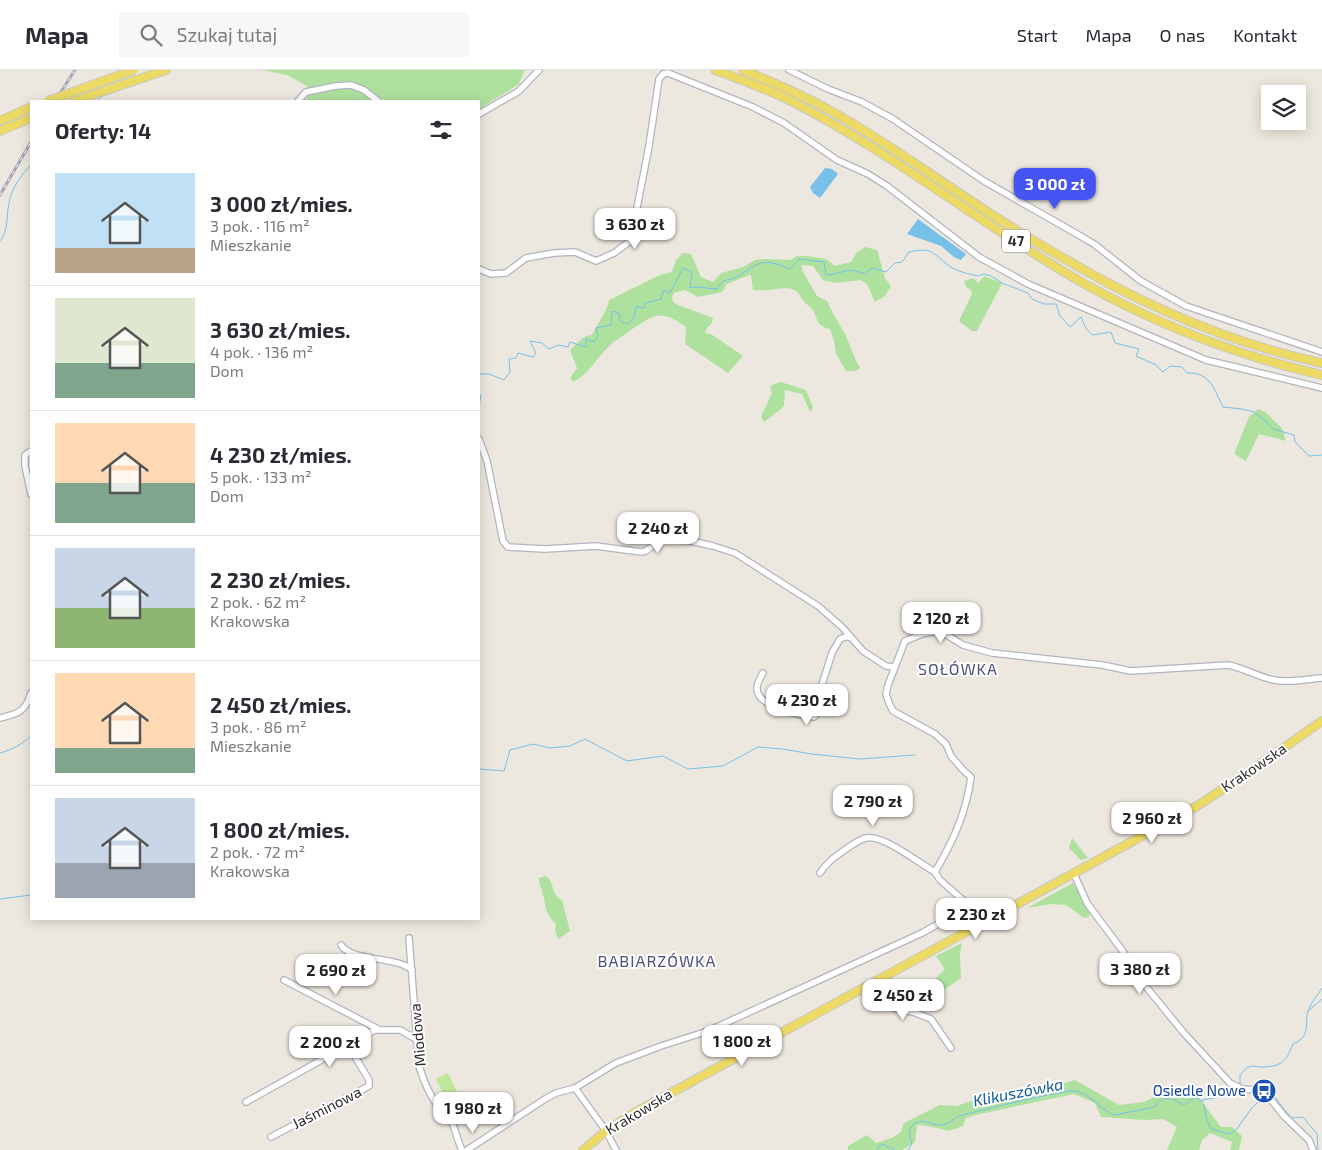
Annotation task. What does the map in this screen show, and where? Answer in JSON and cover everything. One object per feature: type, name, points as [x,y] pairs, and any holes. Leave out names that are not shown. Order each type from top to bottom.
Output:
[{"type":"main road","points":[[51,100],[134,70]]},
{"type":"main road","points":[[77,100],[166,70]]},
{"type":"main road","name":"47","points":[[715,70],[788,100],[822,119],[896,162],[1055,266],[1127,306],[1223,346],[1279,364],[1322,374]]},
{"type":"main road","name":"47","points":[[743,70],[793,91],[869,133],[1013,228],[1113,287],[1161,310],[1218,333],[1322,363]]},
{"type":"main road","points":[[0,121],[28,108]]},
{"type":"main road","points":[[0,131],[30,118]]},
{"type":"main road","name":"Krakowska","points":[[583,1150],[606,1131],[680,1087],[1197,806],[1322,721]]},
{"type":"street","points":[[480,113],[519,91],[539,70]]},
{"type":"street","points":[[789,70],[828,89],[862,102],[893,119],[984,181],[1094,244],[1141,281],[1164,295],[1186,306],[1322,352]]},
{"type":"street","points":[[480,269],[491,274],[506,272],[526,258],[554,253],[575,252],[596,260],[614,253],[629,242],[649,146],[658,79],[666,73],[753,107],[784,123],[833,157],[868,174],[887,186],[979,258],[1022,281],[1206,360],[1322,388]]},
{"type":"street","points":[[299,100],[306,92],[351,85],[364,90],[377,100]]},
{"type":"street","points":[[480,442],[487,461],[502,541],[508,547],[545,549],[596,546],[641,552],[646,551],[661,538],[673,537],[713,546],[736,554],[818,606],[842,627],[863,651],[886,666],[894,667]]},
{"type":"street","points":[[30,452],[26,455],[25,466],[30,489]]},
{"type":"street","points":[[935,872],[961,821],[968,800],[971,778],[951,756],[946,744],[935,734],[893,711],[888,703],[886,694],[904,640],[934,632],[942,632],[963,645],[992,653],[1131,670],[1228,665],[1283,681],[1322,678]]},
{"type":"street","points":[[763,674],[756,688],[762,699],[772,706],[814,717],[816,715],[818,697],[832,653],[840,639],[850,637]]},
{"type":"street","points":[[0,718],[15,714],[25,708],[30,696]]},
{"type":"street","points":[[820,873],[827,863],[855,842],[867,838],[880,840],[900,849],[912,856],[921,865],[935,872],[940,880],[980,915],[985,922]]},
{"type":"street","points":[[1074,874],[1088,903],[1143,983],[1209,1062],[1230,1083],[1240,1088],[1257,1090],[1267,1095],[1284,1116],[1309,1140],[1313,1150]]},
{"type":"street","points":[[467,1150],[545,1099],[575,1088],[616,1063],[708,1031],[922,933],[970,906]]},
{"type":"street","name":"Miodowa","points":[[409,938],[419,1066],[423,1080],[438,1106],[446,1112],[455,1129],[456,1137],[462,1150]]},
{"type":"street","points":[[341,945],[363,956],[403,964],[412,970]]},
{"type":"street","points":[[284,980],[379,1030]]},
{"type":"street","points":[[867,986],[881,1002],[893,1008],[913,1012],[931,1019],[951,1048]]},
{"type":"street","points":[[246,1102],[375,1030],[400,1030],[416,1038]]},
{"type":"street","name":"Jaśminowa","points":[[270,1137],[369,1086],[369,1080],[348,1045]]},
{"type":"street","points":[[575,1088],[606,1131],[616,1150]]},
{"type":"green space","points":[[262,70],[525,70],[519,84],[480,108],[480,100],[384,100],[379,97],[378,100],[306,100],[308,97],[307,86],[287,75]]},
{"type":"green space","points":[[865,247],[877,250],[885,278],[891,286],[885,296],[875,302],[867,284],[861,280],[835,283],[823,280],[813,266],[801,265],[817,296],[827,301],[845,334],[860,368],[855,371],[846,371],[836,354],[830,329],[818,322],[813,310],[797,292],[788,288],[753,290],[751,275],[727,284],[722,292],[698,297],[685,290],[674,293],[672,297],[673,302],[678,305],[713,318],[705,333],[711,334],[743,356],[728,373],[685,344],[686,327],[670,318],[658,316],[646,320],[611,344],[579,378],[573,382],[570,378],[577,368],[570,350],[584,337],[592,335],[604,314],[609,300],[660,275],[672,272],[676,260],[683,253],[691,254],[701,277],[713,282],[721,273],[743,267],[755,260],[790,260],[797,256],[807,256],[826,259],[835,266],[851,262],[857,252]]},
{"type":"green space","points":[[984,276],[1002,283],[977,331],[972,331],[959,321],[972,294],[964,281],[973,278],[978,283]]},
{"type":"green space","points":[[781,382],[806,390],[813,408],[810,412],[802,394],[785,390],[784,405],[764,422],[761,417],[772,393],[770,387]]},
{"type":"green space","points":[[1258,409],[1265,412],[1282,428],[1286,441],[1259,434],[1246,461],[1234,454],[1249,417]]},
{"type":"green space","points":[[1072,838],[1088,858],[1081,860],[1069,848]]},
{"type":"green space","points":[[546,876],[551,882],[558,898],[562,900],[570,931],[558,939],[555,930],[556,924],[547,912],[539,883],[539,878]]},
{"type":"green space","points":[[1073,883],[1090,912],[1089,917],[1084,918],[1066,905],[1050,904],[1027,908]]},
{"type":"green space","points":[[962,943],[960,953],[961,978],[937,995],[934,980],[945,969],[936,956]]},
{"type":"green space","points":[[448,1073],[459,1096],[447,1102],[436,1079]]},
{"type":"green space","points":[[1075,1080],[1119,1105],[1144,1102],[1162,1093],[1193,1090],[1221,1127],[1232,1127],[1242,1136],[1239,1150],[1230,1150],[1232,1142],[1210,1133],[1202,1140],[1199,1150],[1167,1150],[1177,1127],[1163,1119],[1145,1120],[1101,1117],[1095,1103],[1074,1094],[975,1115],[966,1118],[963,1126],[949,1131],[917,1125],[915,1142],[902,1150],[848,1150],[848,1146],[867,1135],[876,1143],[892,1138],[901,1132],[904,1123],[940,1105],[957,1106],[976,1099],[1000,1097],[1052,1087]]},
{"type":"water","points":[[825,168],[832,169],[838,174],[820,198],[813,193],[810,187]]},
{"type":"water","points":[[918,219],[966,254],[961,260],[954,257],[941,246],[907,234]]},
{"type":"waterway","points":[[98,100],[102,95]]},
{"type":"waterway","points":[[0,241],[6,228],[8,208],[14,187],[30,166]]},
{"type":"waterway","points":[[480,374],[489,374],[504,380],[510,372],[509,359],[516,358],[518,353],[533,357],[536,353],[530,341],[542,343],[549,349],[558,345],[568,347],[570,342],[586,347],[586,339],[594,342],[598,336],[596,328],[611,325],[612,311],[619,313],[620,321],[627,324],[634,318],[636,307],[644,308],[646,303],[661,299],[664,290],[670,293],[683,268],[692,272],[690,288],[717,289],[723,281],[733,278],[760,263],[768,262],[790,269],[799,259],[824,262],[826,275],[848,271],[865,274],[872,268],[886,272],[895,263],[902,262],[909,252],[927,250],[958,271],[978,276],[984,274],[991,276],[1002,283],[1028,293],[1032,299],[1044,304],[1056,304],[1060,316],[1070,327],[1081,317],[1092,335],[1111,332],[1115,343],[1139,349],[1136,356],[1156,365],[1163,372],[1170,366],[1182,367],[1187,373],[1195,373],[1207,379],[1223,407],[1254,412],[1273,429],[1294,435],[1295,442],[1309,456],[1322,455]]},
{"type":"waterway","points":[[480,395],[480,400]]},
{"type":"waterway","points":[[0,753],[17,746],[30,737]]},
{"type":"waterway","points":[[480,769],[504,771],[510,750],[533,744],[550,748],[570,746],[585,739],[627,761],[663,756],[688,769],[723,766],[758,747],[860,759],[915,755]]},
{"type":"waterway","points":[[0,899],[30,895]]},
{"type":"waterway","points":[[1240,1086],[1240,1075],[1246,1068],[1252,1066],[1273,1066],[1285,1059],[1293,1044],[1303,1037],[1307,1014],[1322,988]]},
{"type":"waterway","points":[[1307,1012],[1322,999]]},
{"type":"waterway","points":[[1202,1100],[1237,1094],[1240,1090]]},
{"type":"waterway","name":"Klikuszówka","points":[[908,1150],[912,1144],[909,1134],[910,1129],[916,1123],[923,1121],[943,1125],[962,1115],[1072,1091],[1084,1094],[1114,1115],[1155,1107],[1166,1098],[1173,1099],[1184,1105],[1195,1097],[1203,1102]]},
{"type":"waterway","name":"Klikuszówka","points":[[1267,1092],[1274,1096],[1291,1118],[1303,1117],[1317,1134],[1318,1150]]},
{"type":"waterway","name":"Klikuszówka","points":[[1204,1104],[1210,1128],[1230,1134],[1236,1130],[1251,1109],[1263,1097]]},
{"type":"waterway","name":"Klikuszówka","points":[[877,1150],[883,1144],[894,1150]]},
{"type":"railway","points":[[56,100],[75,70]]},
{"type":"railway","points":[[0,195],[30,144]]},
{"type":"place","name":"Osiedle Nowe","points":[[1264,1091]]},
{"type":"district","name":"SOŁÓWKA","points":[[958,669]]},
{"type":"district","name":"BABIARZÓWKA","points":[[657,961]]}]
